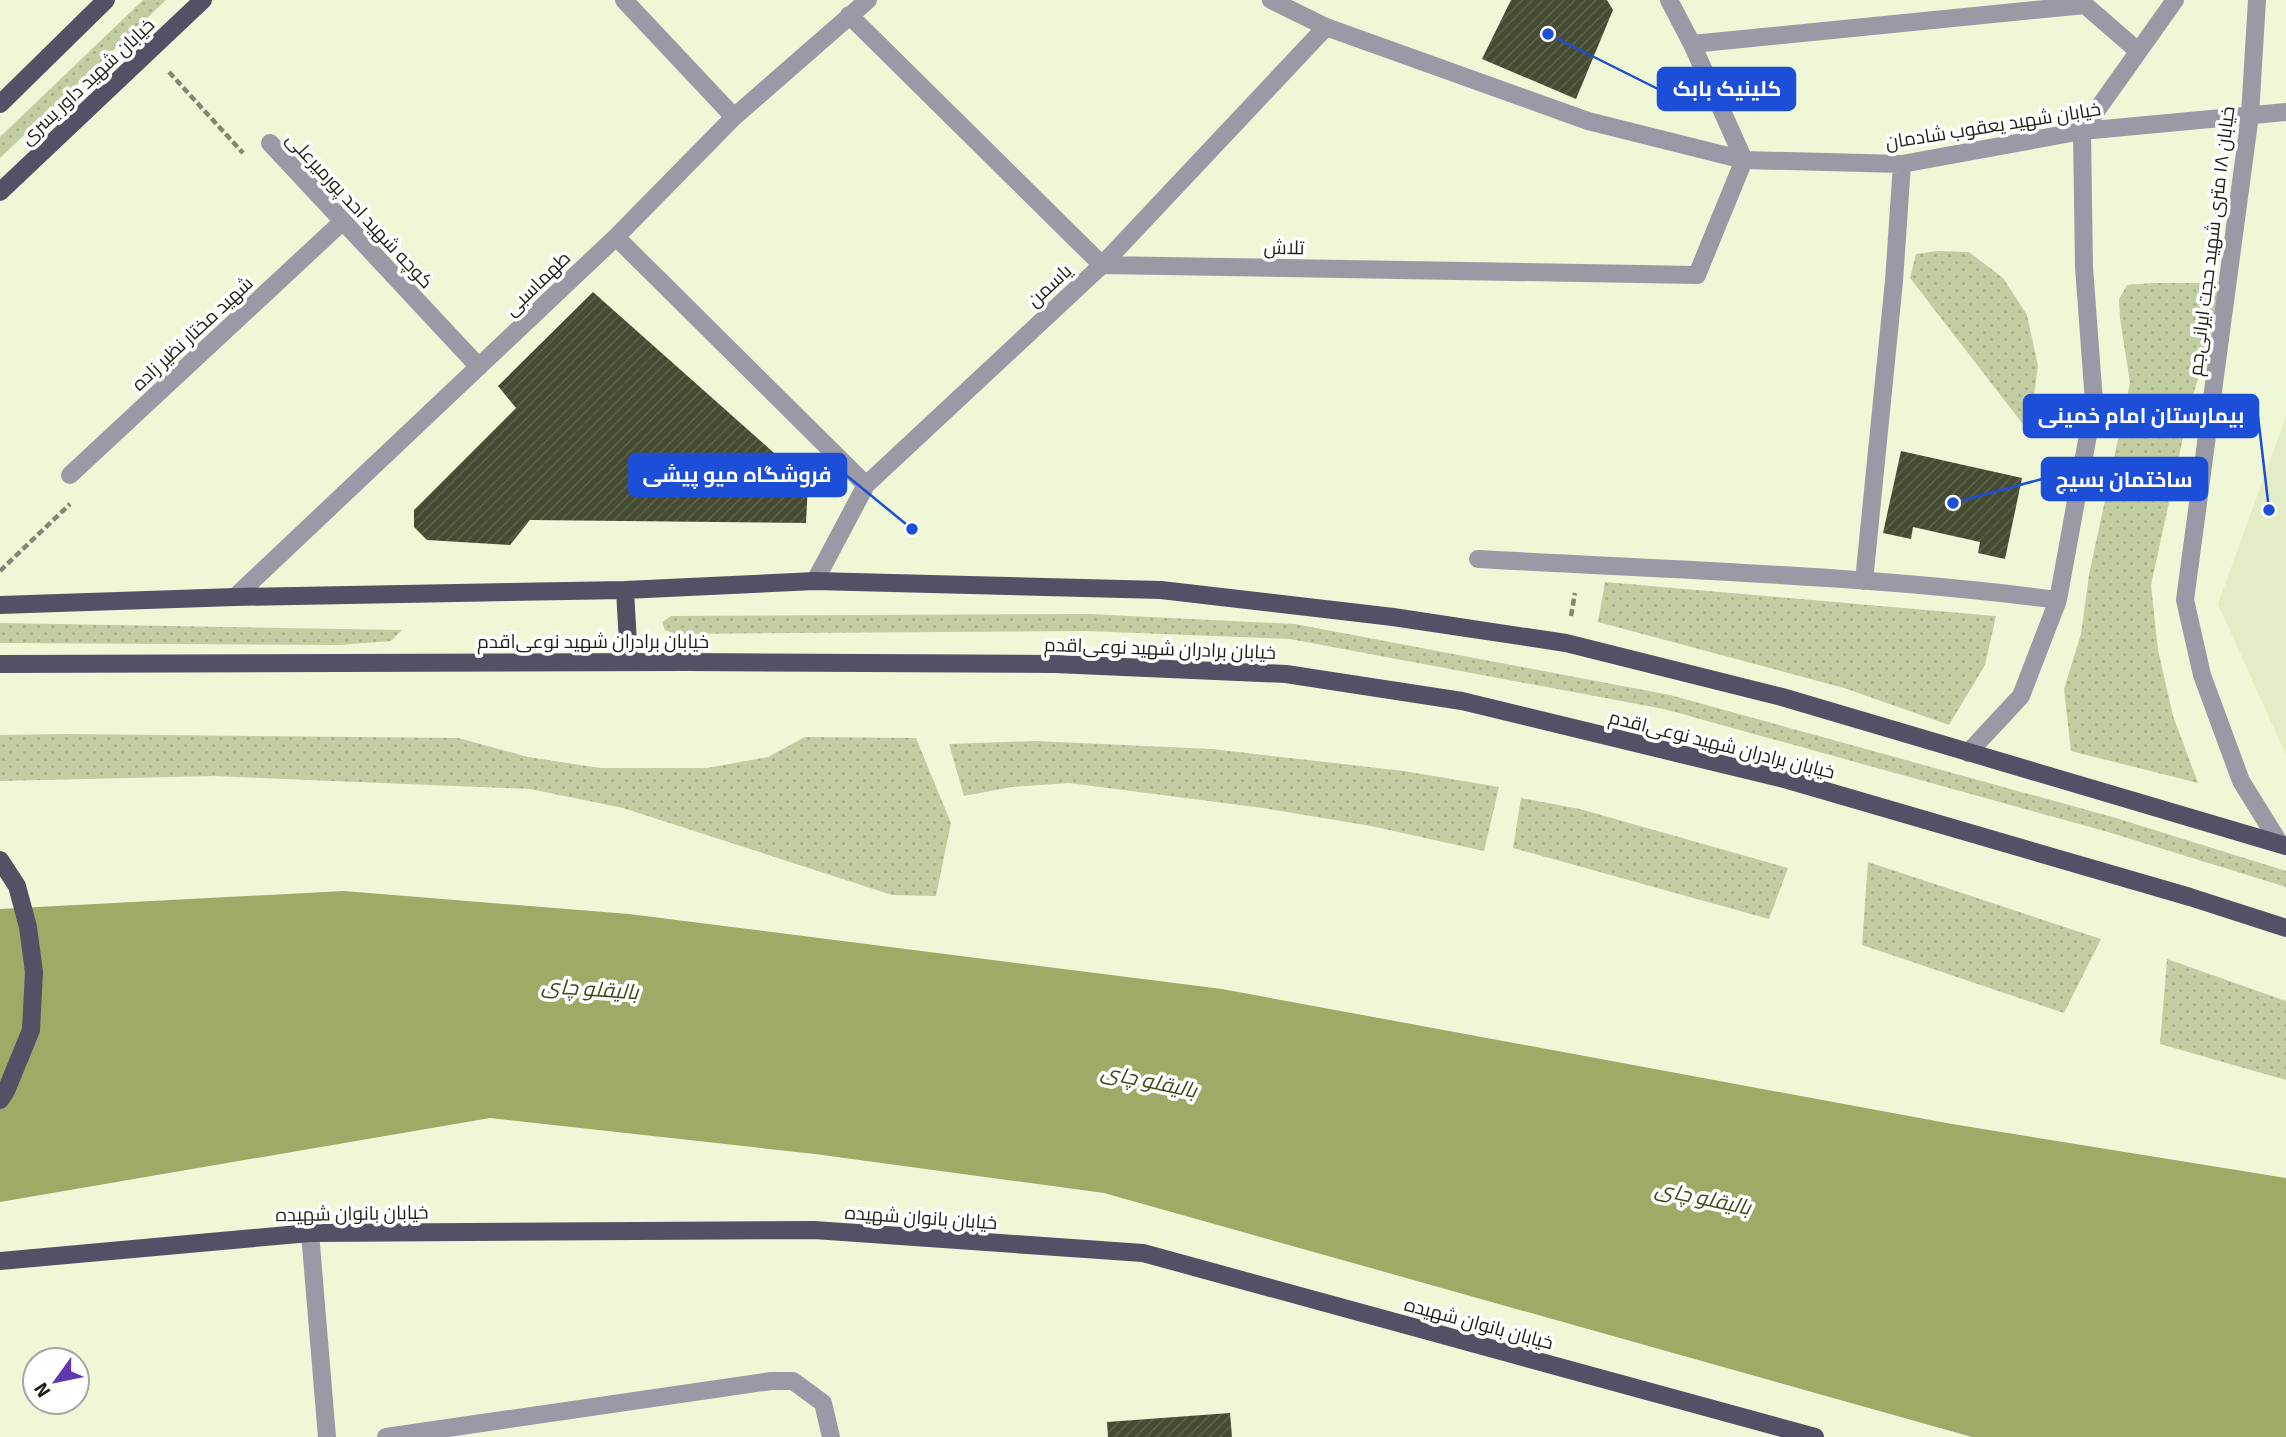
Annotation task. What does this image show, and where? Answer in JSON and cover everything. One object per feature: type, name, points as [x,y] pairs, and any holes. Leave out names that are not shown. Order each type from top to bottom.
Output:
[{"type":"main road","points":[[0,104],[106,0]]},
{"type":"main road","name":"خیابان شهید داور یسری","points":[[0,192],[203,0]]},
{"type":"main road","points":[[0,605],[235,597],[625,590],[815,581],[1161,590],[1393,617],[1566,643],[1782,696],[2283,845]]},
{"type":"main road","points":[[625,590],[629,662]]},
{"type":"main road","name":"خیابان برادران شهید نوعی‌اقدم","points":[[0,664],[1055,664],[1286,674],[1462,701],[1788,780],[2190,897],[2286,928]]},
{"type":"main road","points":[[0,860],[16,886],[28,927],[34,972],[31,1030],[0,1100]]},
{"type":"main road","name":"خیابان بانوان شهیده","points":[[0,1261],[310,1233],[814,1230],[1143,1253],[1770,1431],[1815,1437]]},
{"type":"street","points":[[624,0],[734,117]]},
{"type":"street","name":"طهماسبی","points":[[235,597],[615,237],[734,117],[868,0]]},
{"type":"street","name":"خیابان شهید یعقوب شادمان","points":[[1271,0],[1326,27],[1588,121],[1744,160],[1902,164],[2082,131],[2286,111]]},
{"type":"street","points":[[1670,0],[1744,160]]},
{"type":"street","points":[[1968,753],[2021,696],[2058,600],[2094,402],[2084,267],[2082,131],[2175,0]]},
{"type":"street","name":"خیابان ۱۸ متری شهید حجت ایرانی‌جم","points":[[2257,0],[2250,115],[2185,600],[2202,675],[2241,781],[2283,845]]},
{"type":"street","points":[[1692,44],[2085,5],[2138,51]]},
{"type":"street","points":[[849,15],[1102,265]]},
{"type":"street","name":"یاسمن","points":[[815,581],[866,485],[1102,265],[1326,27]]},
{"type":"street","name":"کوچه شهید احد پورمیرعلی","points":[[270,143],[479,367]]},
{"type":"street","name":"تلاش","points":[[1102,265],[1697,275],[1744,160]]},
{"type":"street","points":[[1864,581],[1894,281],[1902,164]]},
{"type":"street","name":"شهید مختار نظیر زاده","points":[[71,475],[342,222]]},
{"type":"street","points":[[615,237],[866,485]]},
{"type":"street","points":[[1478,559],[1864,581],[2058,600]]},
{"type":"street","points":[[310,1233],[327,1437]]},
{"type":"street","points":[[386,1437],[771,1381],[793,1381],[823,1403],[831,1437]]},
{"type":"path","name":"کوچه شهید احد پورمیرعلی","points":[[150,50],[246,157],[270,143]]},
{"type":"path","points":[[0,571],[85,489],[71,475]]},
{"type":"path","points":[[1566,643],[1580,565]]},
{"type":"shaded area","points":[[143,0],[166,0],[0,158],[0,137]]},
{"type":"shaded area","points":[[1938,251],[1969,252],[2003,278],[2027,315],[2038,366],[2029,432],[1910,278],[1916,254]]},
{"type":"shaded area","points":[[2225,283],[2189,410],[2151,585],[2158,650],[2173,716],[2198,783],[2071,751],[2064,689],[2081,634],[2089,575],[2130,383],[2119,299],[2127,285]]},
{"type":"shaded area","points":[[2286,416],[2286,755],[2218,604]]},
{"type":"shaded area","points":[[1605,582],[1996,616],[1985,665],[1949,725],[1844,688],[1598,622]]},
{"type":"shaded area","points":[[1090,614],[1295,624],[1670,695],[2116,818],[2286,871],[2286,887],[2108,832],[1664,709],[1290,639],[1086,631],[676,634],[665,630],[662,622],[671,616]]},
{"type":"shaded area","points":[[0,623],[402,630],[391,641],[339,645],[0,643]]},
{"type":"shaded area","points":[[0,735],[458,738],[528,757],[600,768],[707,768],[768,757],[805,737],[916,738],[951,823],[936,896],[892,895],[623,808],[530,789],[214,776],[0,781]]},
{"type":"shaded area","points":[[1035,741],[1212,749],[1404,771],[1499,787],[1484,851],[1371,826],[1263,808],[1069,783],[1012,787],[964,796],[949,744]]},
{"type":"shaded area","points":[[1521,798],[1580,809],[1788,868],[1769,919],[1513,848]]},
{"type":"shaded area","points":[[1868,862],[2101,939],[2064,1013],[1862,945]]},
{"type":"shaded area","points":[[2167,959],[2286,1001],[2286,1080],[2160,1044]]},
{"type":"water","name":"بالیقلو چای","points":[[344,891],[629,914],[1222,989],[1952,1124],[2286,1178],[2286,1437],[1972,1437],[1104,1193],[815,1154],[490,1118],[0,1202],[0,909]]},
{"type":"building","points":[[1511,0],[1607,0],[1613,10],[1576,99],[1482,59]]},
{"type":"building","points":[[593,292],[808,483],[806,523],[530,520],[510,545],[427,540],[414,527],[414,510],[516,408],[498,386]]},
{"type":"building","points":[[1901,451],[2022,478],[2005,559],[1978,553],[1980,542],[1913,527],[1911,539],[1883,533]]},
{"type":"building","points":[[1230,1413],[1232,1437],[1108,1437],[1107,1422]]},
{"type":"place","name":"کلینیک بابک","points":[[1548,34]]},
{"type":"place","name":"ساختمان بسیج","points":[[1953,503]]},
{"type":"place","name":"بیمارستان امام خمینی","points":[[2269,510]]},
{"type":"place","name":"فروشگاه میو پیشی","points":[[912,529]]}]
